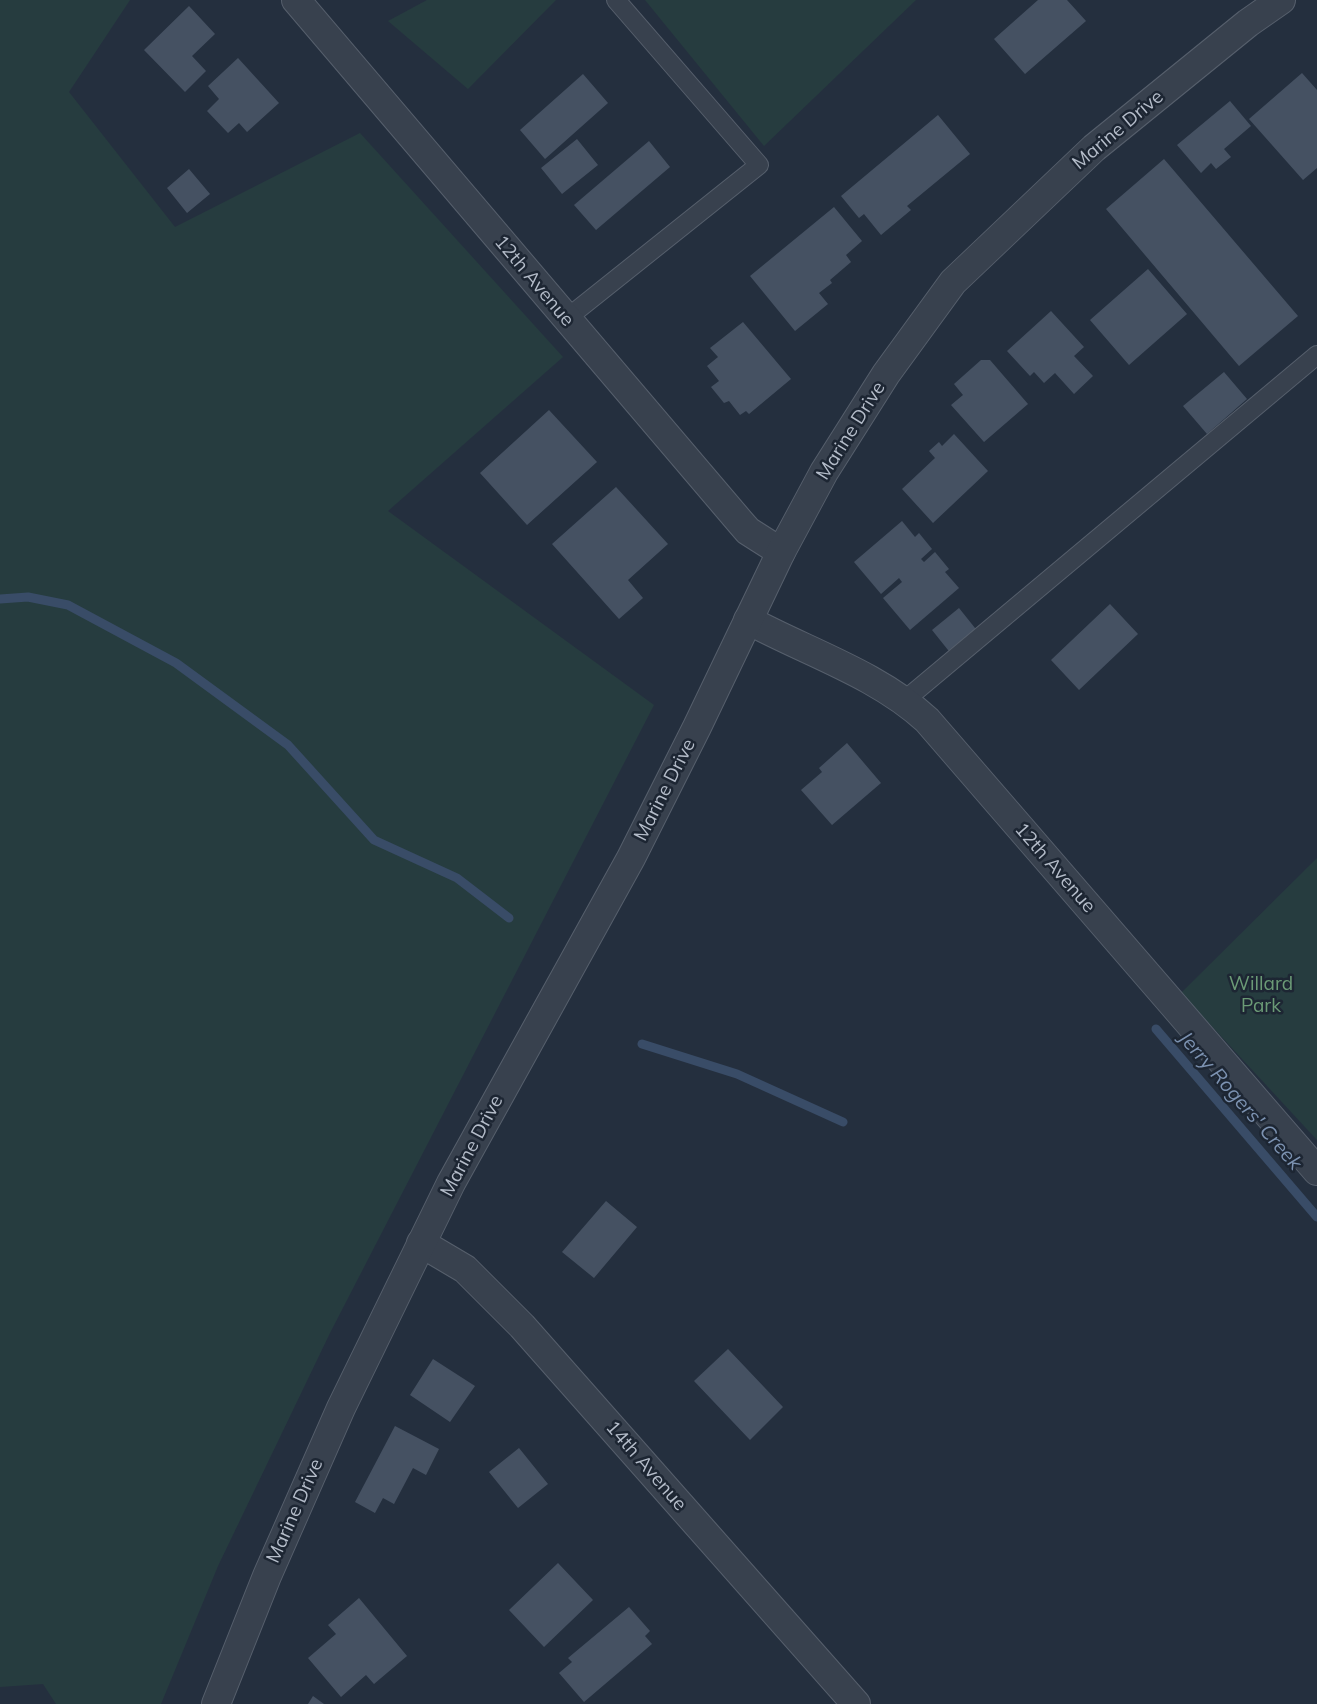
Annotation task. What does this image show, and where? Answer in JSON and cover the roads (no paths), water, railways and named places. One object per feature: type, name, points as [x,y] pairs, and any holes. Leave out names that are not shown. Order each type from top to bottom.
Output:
[{"type":"street","name":"12th Avenue","points":[[296,0],[748,531],[781,552]]},
{"type":"street","name":"Marine Drive","points":[[216,1704],[267,1576],[341,1408],[451,1183],[631,858],[697,727],[781,552],[824,472],[886,374],[953,282],[1094,148],[1248,23],[1281,0]]},
{"type":"street","name":"12th Avenue","points":[[748,620],[905,700],[927,720],[1317,1171]]},
{"type":"street","name":"14th Avenue","points":[[422,1243],[465,1269],[522,1326],[856,1704]]},
{"type":"lane","points":[[566,319],[759,165],[616,0]]},
{"type":"lane","points":[[905,700],[1317,355]]},
{"type":"waterway","name":"Jerry Rogers' Creek","points":[[0,599],[28,597],[68,605],[176,663],[288,745],[374,840],[457,878],[509,918]]},
{"type":"waterway","name":"Jerry Rogers' Creek","points":[[1156,1029],[1317,1217]]},
{"type":"waterway","name":"Jerry Rogers' Creek","points":[[642,1044],[737,1074],[843,1122]]},
{"type":"park label","name":"Willard Park","points":[[1261,995]]}]
